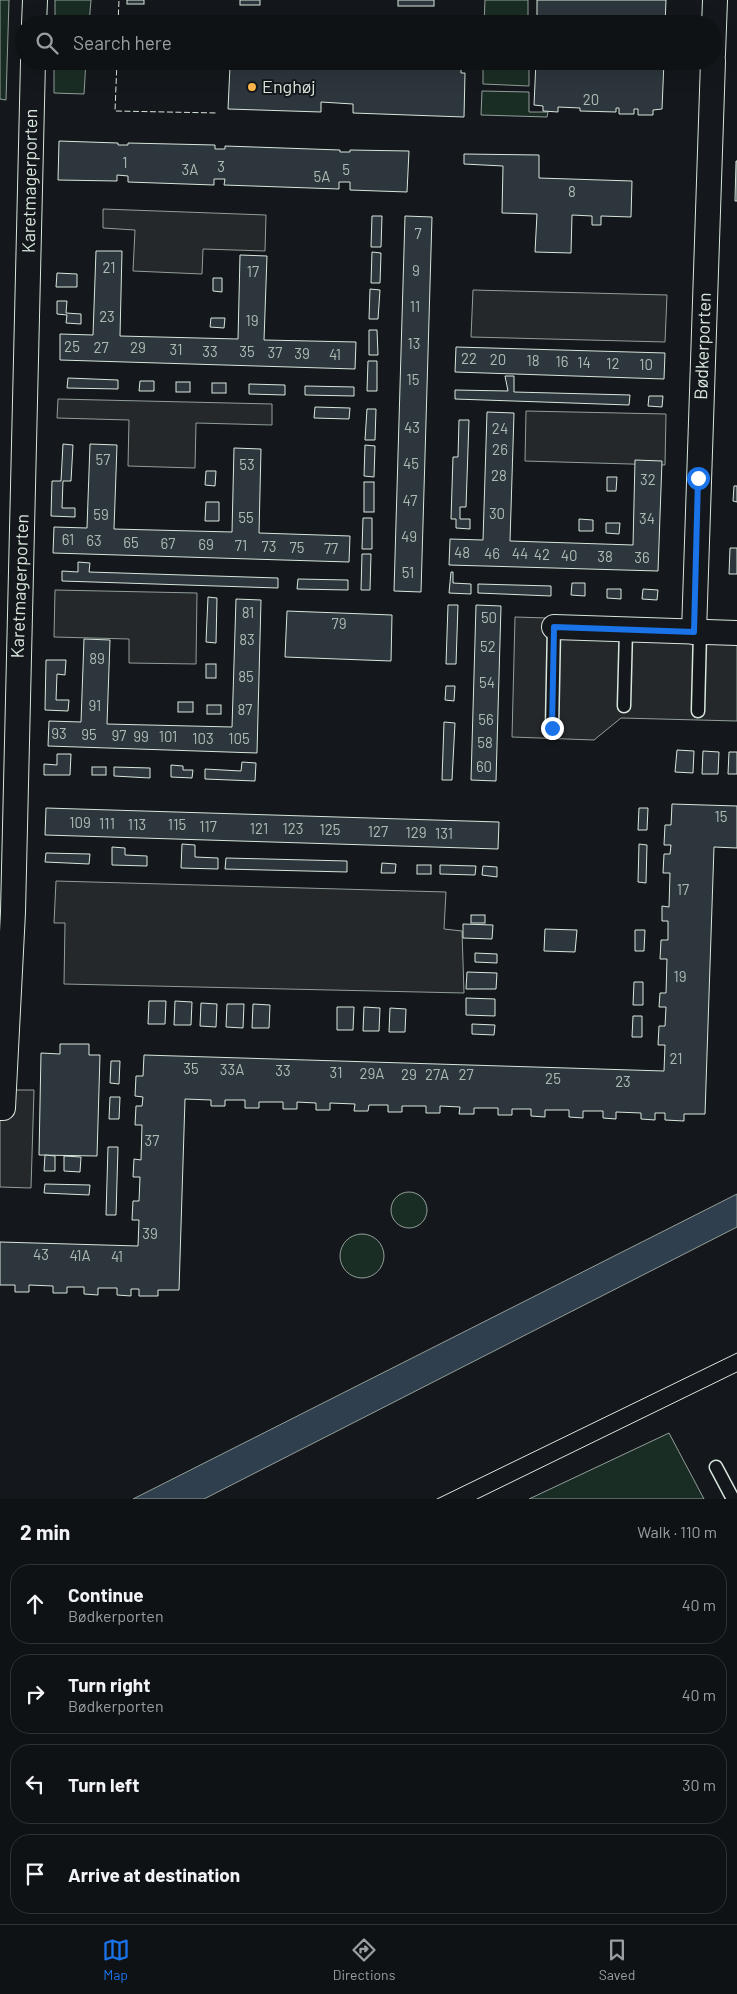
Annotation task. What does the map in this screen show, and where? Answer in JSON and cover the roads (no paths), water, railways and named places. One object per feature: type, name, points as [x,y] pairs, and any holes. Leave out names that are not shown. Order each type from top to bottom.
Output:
[{"type":"street","points":[[34,15],[35,0]]},
{"type":"street","points":[[714,15],[715,0]]},
{"type":"street","name":"Karetmagerporten","points":[[0,1108],[3,1108],[13,912],[33,70]]},
{"type":"street","name":"Bødkerporten","points":[[697,632],[713,70]]},
{"type":"street","points":[[554,627],[737,632]]},
{"type":"lane","points":[[552,728],[554,627]]},
{"type":"lane","points":[[624,706],[626,629]]},
{"type":"lane","points":[[697,632],[698,711]]},
{"type":"lane","points":[[716,1467],[733,1499]]},
{"type":"water","points":[[737,1194],[737,1227],[204,1499],[133,1499]]},
{"type":"tram line","points":[[437,1499],[737,1353]]},
{"type":"tram line","points":[[477,1499],[737,1372]]},
{"type":"place","name":"Enghøj","points":[[252,87]]}]
